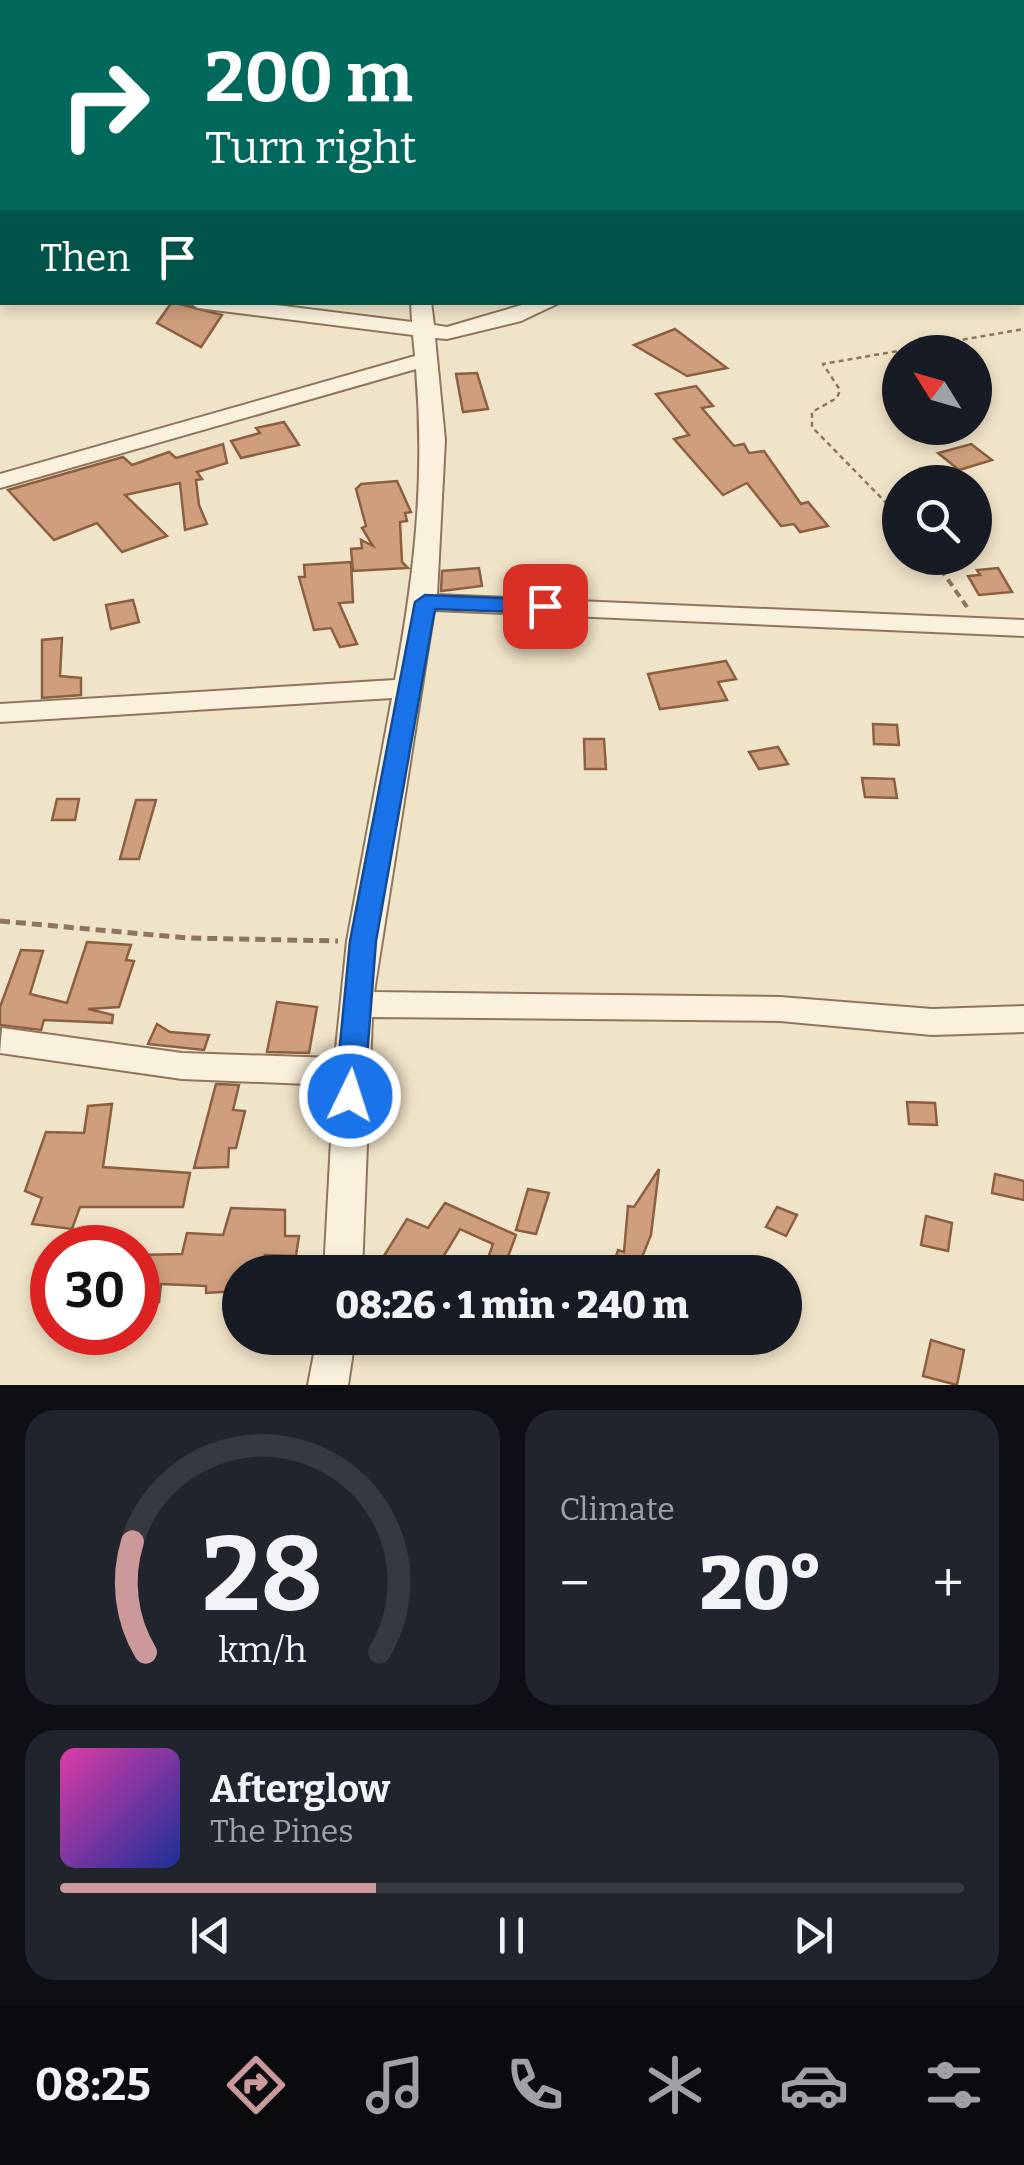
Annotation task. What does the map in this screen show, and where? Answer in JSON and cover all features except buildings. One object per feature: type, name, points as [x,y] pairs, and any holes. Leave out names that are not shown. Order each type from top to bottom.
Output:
[{"type":"street","points":[[213,305],[424,346]]},
{"type":"street","points":[[344,1255],[351,1072],[363,941],[425,602],[434,476],[422,305]]},
{"type":"street","points":[[0,481],[542,305]]},
{"type":"street","points":[[425,602],[1024,628]]},
{"type":"street","points":[[0,712],[410,688]]},
{"type":"street","points":[[357,1004],[780,1009],[932,1022],[1024,1019]]},
{"type":"street","points":[[2,1040],[182,1066],[351,1072]]},
{"type":"street","points":[[328,1385],[333,1355]]},
{"type":"path","points":[[882,499],[812,427],[815,409],[837,398],[840,390],[823,364],[1024,329]]},
{"type":"path","points":[[945,575],[981,626]]},
{"type":"path","points":[[0,921],[188,938],[363,941]]},
{"type":"route","points":[[350,1096],[363,941],[425,602],[545,606]]}]
